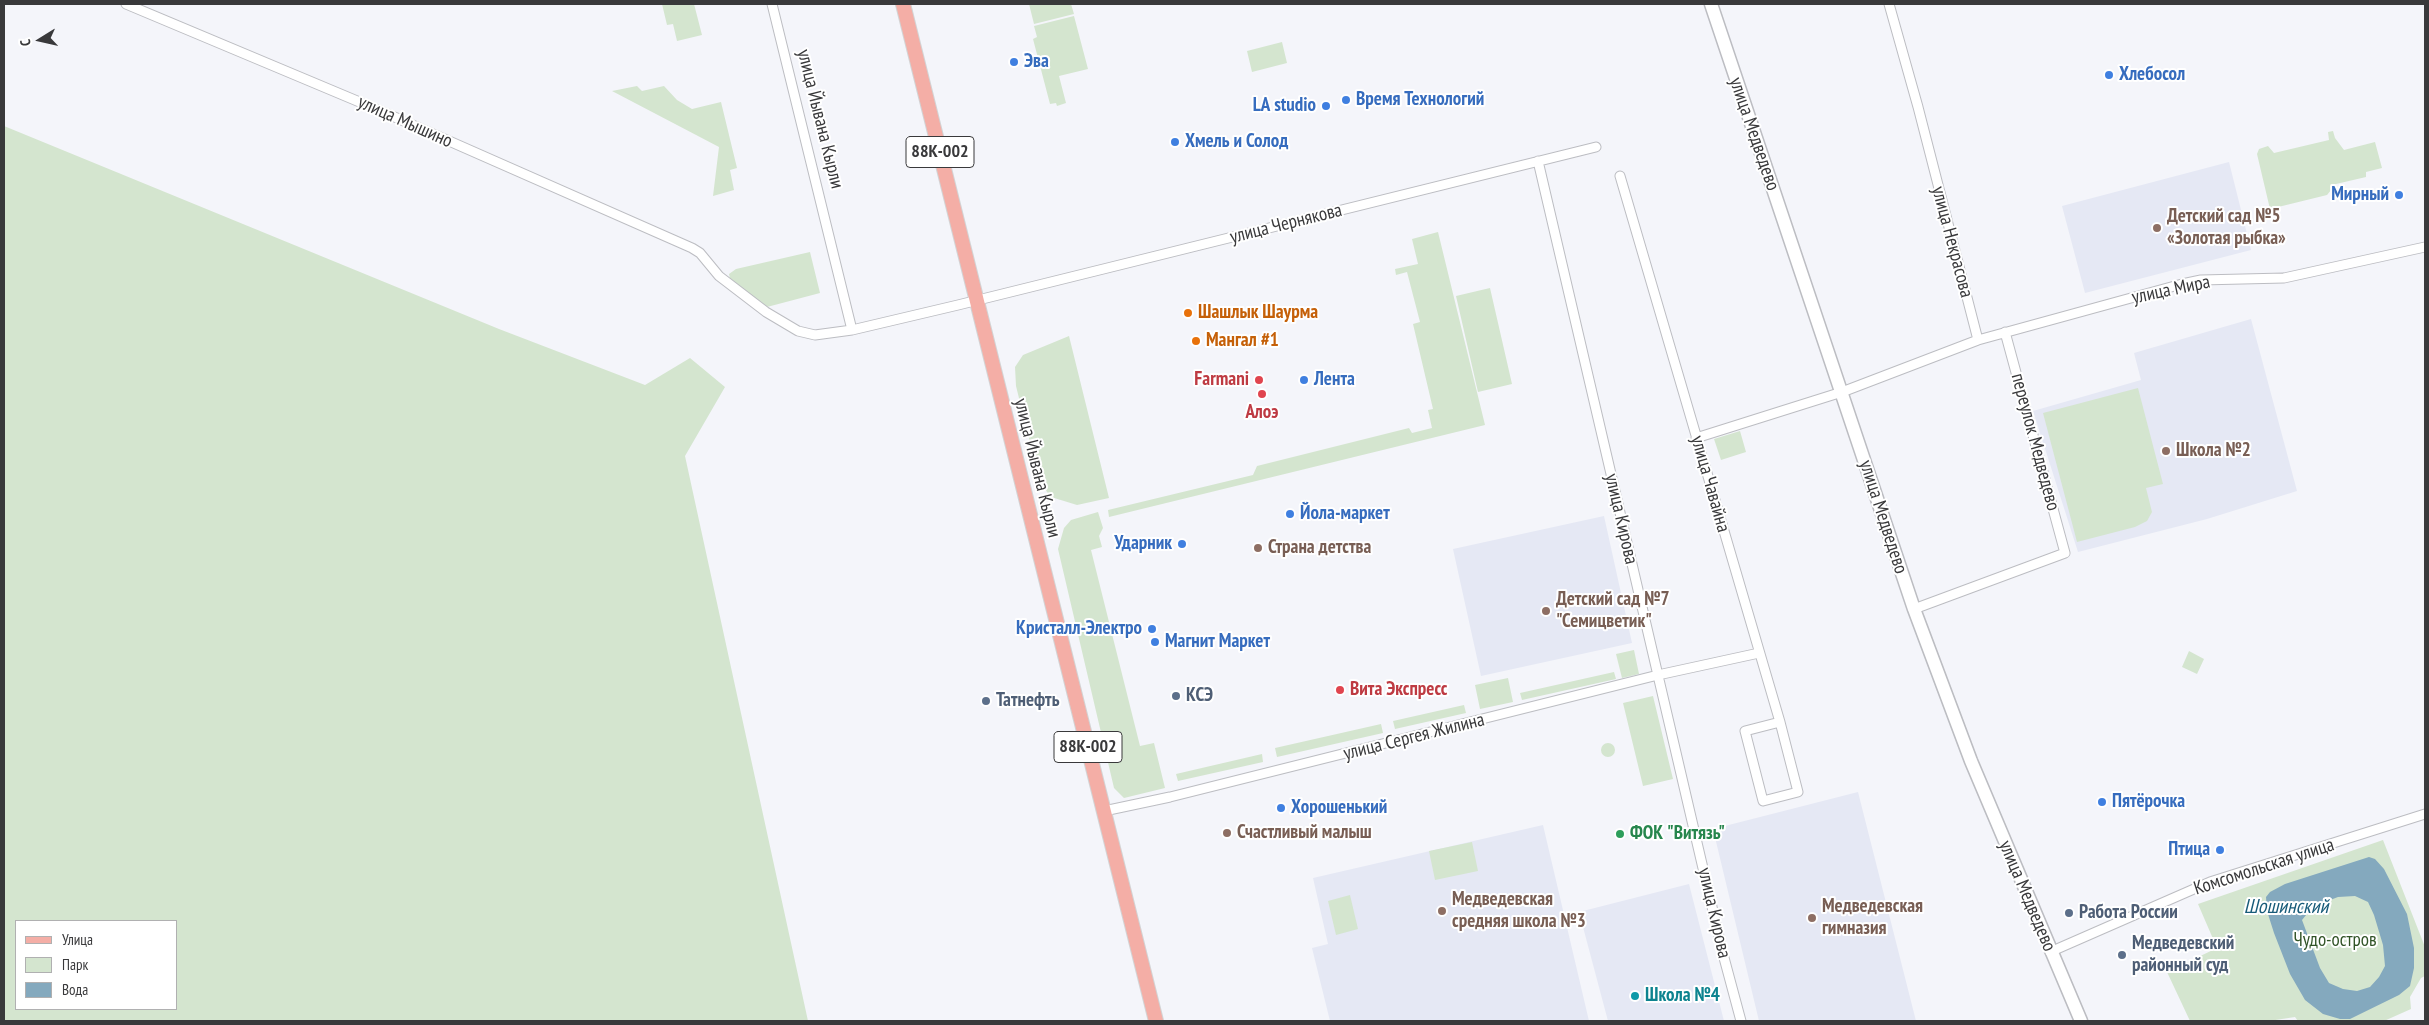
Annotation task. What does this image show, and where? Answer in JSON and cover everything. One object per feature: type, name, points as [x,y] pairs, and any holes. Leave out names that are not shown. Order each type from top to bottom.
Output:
[{"type":"main road","name":"улица Йывана Кырли","points":[[903,4],[1156,1021]]},
{"type":"street","name":"улица Мышино","points":[[126,4],[381,111],[696,250],[719,276],[766,312],[798,331],[815,335],[852,330]]},
{"type":"street","name":"улица Йывана Кырли","points":[[772,4],[852,330]]},
{"type":"street","name":"улица Медведево","points":[[1711,4],[1914,610],[1971,760],[2050,952],[2081,1021]]},
{"type":"street","name":"улица Некрасова","points":[[1889,4],[1918,107],[1978,340]]},
{"type":"street","name":"улица Чернякова","points":[[852,330],[1596,147]]},
{"type":"street","name":"улица Кирова","points":[[1538,162],[1741,1021]]},
{"type":"street","name":"улица Чавайна","points":[[1620,176],[1780,722],[1798,792],[1763,801],[1745,731],[1780,722]]},
{"type":"street","name":"улица Мира","points":[[1978,340],[2201,280],[2284,278],[2425,247]]},
{"type":"street","name":"переулок Медведево","points":[[1914,610],[2065,552],[2005,332]]},
{"type":"street","points":[[1696,438],[1842,392],[1978,340]]},
{"type":"street","name":"улица Сергея Жилина","points":[[1104,811],[1170,797],[1658,676],[1759,653]]},
{"type":"street","name":"Комсомольская улица","points":[[2050,952],[2210,882],[2425,814]]},
{"type":"shaded area","name":"Детский сад №5 «Золотая рыбка»","points":[[2229,162],[2251,250],[2085,293],[2062,206]]},
{"type":"shaded area","name":"Школа №2","points":[[2251,319],[2297,491],[2207,519],[2078,552],[2033,411],[2141,380],[2134,353]]},
{"type":"shaded area","name":"Детский сад №7 \"Семицветик\"","points":[[1604,516],[1632,643],[1481,676],[1453,549]]},
{"type":"shaded area","name":"Медведевская гимназия","points":[[1858,792],[1916,1021],[1759,1021],[1713,829]]},
{"type":"shaded area","name":"Медведевская средняя школа №3","points":[[1543,825],[1589,1021],[1330,1021],[1312,948],[1328,944],[1313,878]]},
{"type":"shaded area","points":[[1689,884],[1724,1021],[1608,1021],[1579,912]]},
{"type":"green space","points":[[662,4],[694,4],[702,35],[677,41],[673,24],[667,25]]},
{"type":"green space","points":[[1029,4],[1071,4],[1074,14],[1034,24]]},
{"type":"green space","points":[[1074,16],[1088,69],[1059,76],[1066,103],[1057,106],[1056,103],[1050,104],[1033,39],[1037,37],[1034,26]]},
{"type":"green space","points":[[1282,42],[1287,63],[1252,72],[1247,51]]},
{"type":"green space","points":[[637,86],[642,91],[664,86],[677,100],[692,109],[721,102],[737,168],[730,170],[734,190],[713,196],[719,147],[612,91]]},
{"type":"green space","points":[[4,126],[499,329],[645,385],[690,358],[725,387],[685,456],[808,1021],[4,1021]]},
{"type":"green space","points":[[2333,131],[2335,138],[2344,150],[2375,142],[2382,168],[2366,172],[2366,177],[2336,184],[2327,195],[2270,209],[2257,154],[2259,149],[2268,146],[2274,153],[2329,140],[2328,132]]},
{"type":"green space","points":[[1438,232],[1485,425],[1109,517],[1108,510],[1253,475],[1257,466],[1409,428],[1412,433],[1432,428],[1428,410],[1433,409],[1413,324],[1420,322],[1407,272],[1396,275],[1395,269],[1418,264],[1412,239]]},
{"type":"green space","points":[[810,252],[820,293],[767,307],[730,279],[729,274],[736,269]]},
{"type":"green space","points":[[1490,288],[1512,384],[1478,392],[1456,296]]},
{"type":"green space","points":[[1069,336],[1109,498],[1077,505],[1051,497],[1040,483],[1016,386],[1015,367],[1023,355]]},
{"type":"green space","points":[[2138,388],[2163,484],[2146,488],[2152,512],[2147,521],[2135,527],[2077,542],[2043,413]]},
{"type":"green space","points":[[1740,431],[1746,452],[1721,460],[1714,439]]},
{"type":"green space","points":[[1098,512],[1103,528],[1099,536],[1102,547],[1091,550],[1140,746],[1154,743],[1165,788],[1124,798],[1114,788],[1058,549],[1064,528],[1071,520]]},
{"type":"green space","points":[[1634,650],[1639,674],[1622,678],[1616,654]]},
{"type":"green space","points":[[2189,651],[2204,659],[2197,674],[2182,667]]},
{"type":"green space","points":[[1614,672],[1616,679],[1522,700],[1520,693]]},
{"type":"green space","points":[[1508,678],[1513,702],[1480,709],[1475,685]]},
{"type":"green space","points":[[1653,696],[1673,779],[1643,786],[1623,703]]},
{"type":"green space","points":[[1464,705],[1466,713],[1395,729],[1393,721]]},
{"type":"green space","points":[[1381,724],[1383,733],[1277,757],[1275,748]]},
{"type":"green space","points":[[1605,743],[1611,743],[1615,750],[1611,757],[1605,757],[1601,753],[1601,747]]},
{"type":"green space","points":[[1262,754],[1263,762],[1178,781],[1176,774]]},
{"type":"green space","name":"Чудо-остров","points":[[2383,840],[2425,947],[2425,976],[2421,978],[2410,997],[2411,1009],[2384,1021],[2298,1021],[2295,1017],[2269,1021],[2190,1021],[2167,972],[2217,948],[2198,904]]},
{"type":"green space","points":[[1472,842],[1478,871],[1435,880],[1429,851]]},
{"type":"green space","points":[[1350,895],[1358,929],[1336,935],[1328,901]]},
{"type":"water","name":"Шошинский","points":[[2369,857],[2375,859],[2384,869],[2407,914],[2414,948],[2414,968],[2410,986],[2399,995],[2350,1019],[2340,1019],[2323,1014],[2305,1000],[2290,974],[2267,911],[2266,897],[2270,892],[2285,884]],"holes":[[[2355,896],[2368,902],[2383,945],[2385,966],[2379,977],[2370,987],[2357,991],[2343,989],[2329,983],[2320,968],[2302,920],[2311,909],[2338,897]]]},
{"type":"place","name":"Эва","points":[[1014,62]]},
{"type":"place","name":"Хлебосол","points":[[2109,75]]},
{"type":"place","name":"Время Технологий","points":[[1346,100]]},
{"type":"place","name":"LА studio","points":[[1326,106]]},
{"type":"place","name":"Хмель и Солод","points":[[1175,142]]},
{"type":"place","name":"Мирный","points":[[2399,195]]},
{"type":"place","name":"Детский сад №5 «Золотая рыбка»","points":[[2157,228]]},
{"type":"place","name":"Шашлык Шаурма","points":[[1188,313]]},
{"type":"place","name":"Мангал #1","points":[[1196,341]]},
{"type":"place","name":"Farmani","points":[[1259,380]]},
{"type":"place","name":"Лента","points":[[1304,380]]},
{"type":"place","name":"Алоэ","points":[[1262,394]]},
{"type":"place","name":"Школа №2","points":[[2166,451]]},
{"type":"place","name":"Йола-маркет","points":[[1290,514]]},
{"type":"place","name":"Ударник","points":[[1182,544]]},
{"type":"place","name":"Страна детства","points":[[1258,548]]},
{"type":"place","name":"Детский сад №7 \"Семицветик\"","points":[[1546,611]]},
{"type":"place","name":"Кристалл-Электро","points":[[1152,629]]},
{"type":"place","name":"Магнит Маркет","points":[[1155,642]]},
{"type":"place","name":"Вита Экспресс","points":[[1340,690]]},
{"type":"place","name":"КСЭ","points":[[1176,696]]},
{"type":"place","name":"Татнефть","points":[[986,701]]},
{"type":"place","name":"Пятёрочка","points":[[2102,802]]},
{"type":"place","name":"Хорошенький","points":[[1281,808]]},
{"type":"place","name":"Счастливый малыш","points":[[1227,833]]},
{"type":"place","name":"ФОК \"Витязь\"","points":[[1620,834]]},
{"type":"place","name":"Птица","points":[[2220,850]]},
{"type":"place","name":"Медведевская средняя школа №3","points":[[1442,911]]},
{"type":"place","name":"Работа России","points":[[2069,913]]},
{"type":"place","name":"Медведевская гимназия","points":[[1812,918]]},
{"type":"place","name":"Медведевский районный суд","points":[[2122,955]]},
{"type":"place","name":"Школа №4","points":[[1635,996]]}]
